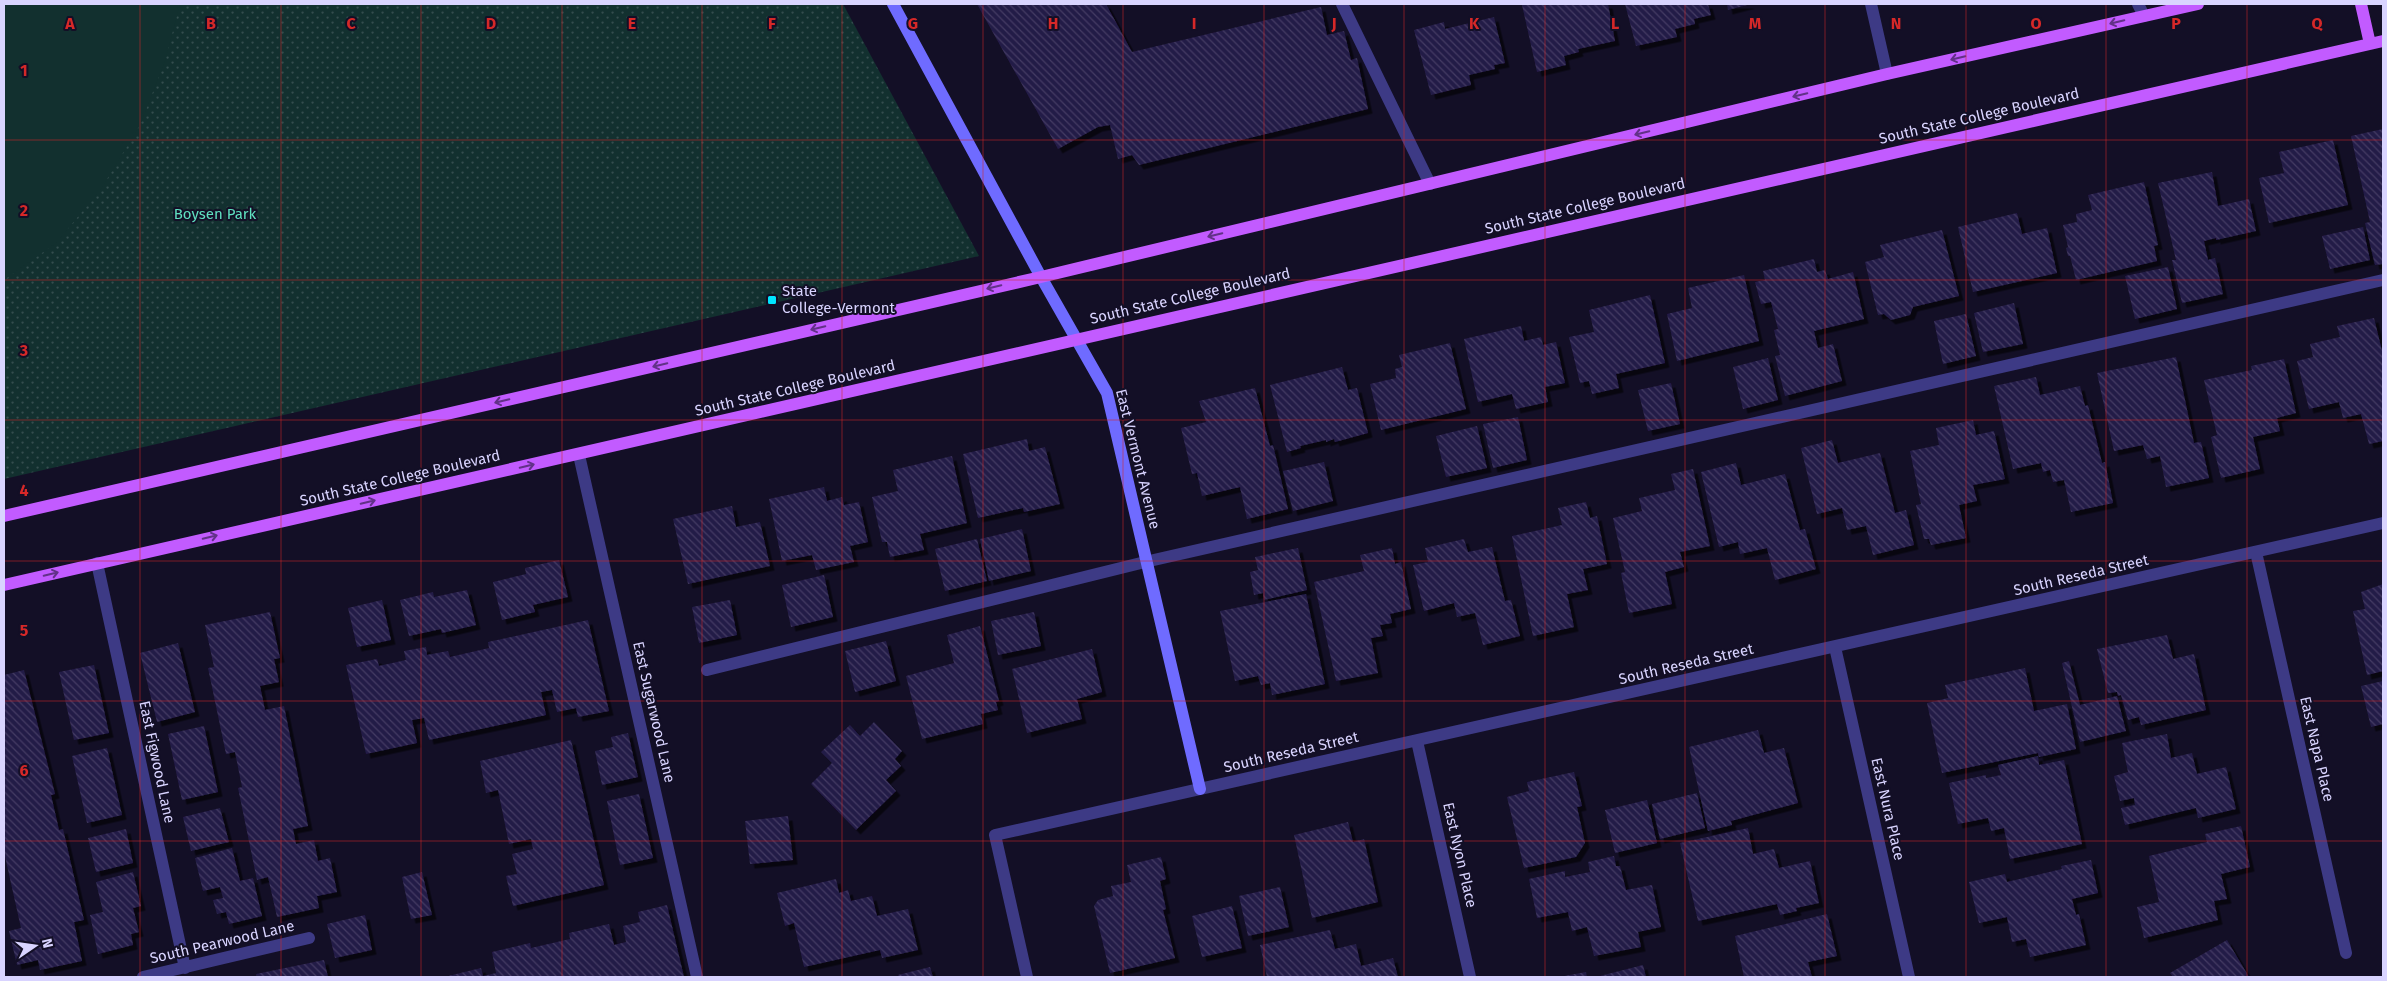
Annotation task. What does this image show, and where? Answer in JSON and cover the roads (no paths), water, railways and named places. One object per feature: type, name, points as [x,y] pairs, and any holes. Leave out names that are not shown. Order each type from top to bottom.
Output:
[{"type":"main road","points":[[4,516],[1041,276],[1887,74],[2198,4]]},
{"type":"main road","points":[[2361,4],[2370,44]]},
{"type":"main road","name":"South State College Boulevard","points":[[4,585],[579,455],[1077,338],[2383,41]]},
{"type":"street","name":"East Vermont Avenue","points":[[893,4],[1041,276],[1107,392],[1145,562],[1200,789]]},
{"type":"street","points":[[1342,4],[1430,184]]},
{"type":"street","points":[[1871,4],[1887,74]]},
{"type":"street","points":[[2138,4],[2144,16]]},
{"type":"street","points":[[707,670],[1145,562],[2383,280]]},
{"type":"street","name":"East Sugarwood Lane","points":[[579,455],[697,977]]},
{"type":"street","name":"South Reseda Street","points":[[1027,977],[995,836],[2383,523]]},
{"type":"street","name":"East Napa Place","points":[[2256,552],[2346,953]]},
{"type":"street","name":"East Figwood Lane","points":[[97,563],[184,968]]},
{"type":"street","name":"East Nura Place","points":[[1835,647],[1909,977]]},
{"type":"street","name":"East Nyon Place","points":[[1417,741],[1470,977]]},
{"type":"street","name":"South Pearwood Lane","points":[[142,977],[309,938]]},
{"type":"place","name":"State College-Vermont","points":[[772,300]]},
{"type":"park label","name":"Boysen Park","points":[[215,214]]}]
